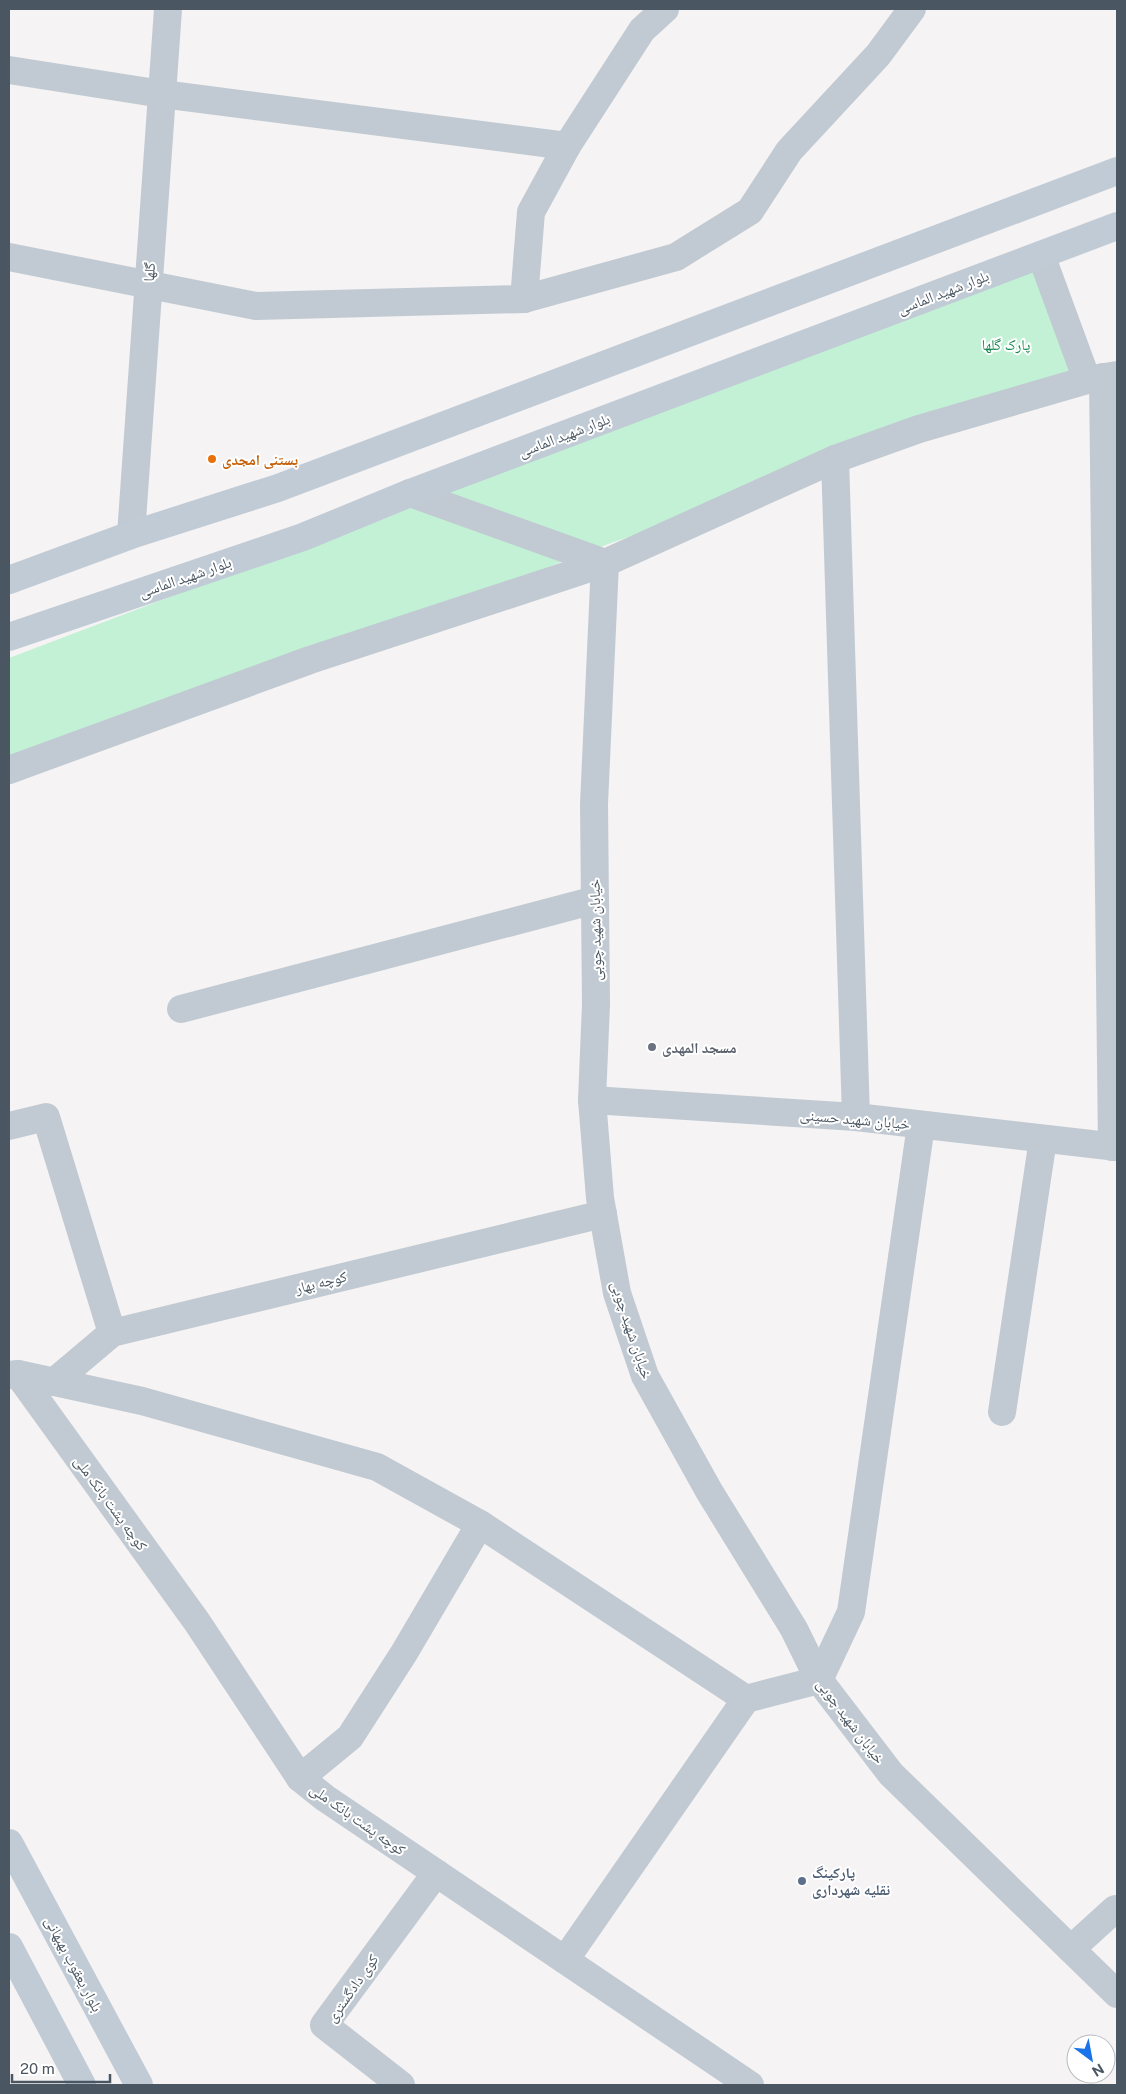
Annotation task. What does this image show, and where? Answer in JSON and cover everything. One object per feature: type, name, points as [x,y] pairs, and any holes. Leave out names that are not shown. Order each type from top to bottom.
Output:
[{"type":"main road","points":[[9,580],[131,535],[278,488],[1117,171]]},
{"type":"main road","name":"بلوار شهید الماسی","points":[[9,638],[303,537],[410,493],[1117,226]]},
{"type":"main road","name":"بلوار یعقوب بهبهانی","points":[[9,1843],[139,2085]]},
{"type":"main road","points":[[9,1950],[82,2085]]},
{"type":"street","name":"گلها","points":[[131,535],[168,9]]},
{"type":"street","points":[[524,300],[531,212],[567,146],[643,19],[665,9]]},
{"type":"street","points":[[9,258],[256,306],[524,300],[676,257],[750,211],[789,151],[878,55],[912,9]]},
{"type":"street","points":[[9,70],[162,94],[567,146]]},
{"type":"street","points":[[1041,255],[1102,377],[1114,1147]]},
{"type":"street","points":[[9,770],[310,660],[605,562],[835,459],[919,429],[1102,377]]},
{"type":"street","points":[[835,459],[856,1117]]},
{"type":"street","points":[[410,493],[605,562]]},
{"type":"street","name":"خیابان شهید چوبی","points":[[605,562],[594,804],[596,1004],[592,1100],[603,1214],[617,1293],[645,1376],[708,1491],[794,1628],[819,1680],[891,1774],[1117,1994]]},
{"type":"street","points":[[181,1009],[595,900]]},
{"type":"street","name":"خیابان شهید حسینی","points":[[592,1100],[856,1117],[1114,1147]]},
{"type":"street","points":[[9,1126],[46,1116],[112,1333]]},
{"type":"street","points":[[565,1960],[746,1699],[819,1680],[852,1612],[921,1125]]},
{"type":"street","points":[[1002,1412],[1043,1139]]},
{"type":"street","name":"کوچه بهار","points":[[54,1382],[112,1333],[603,1214]]},
{"type":"street","points":[[13,1374],[142,1400],[377,1467],[480,1524],[746,1699]]},
{"type":"street","name":"کوچه پشت بانک ملی","points":[[13,1374],[197,1622],[300,1778],[436,1873],[750,2085]]},
{"type":"street","points":[[300,1778],[350,1737],[404,1653],[480,1524]]},
{"type":"street","name":"کوی دادگستری","points":[[401,2085],[324,2025],[436,1873]]},
{"type":"street","points":[[1071,1949],[1116,1903]]},
{"type":"green space","name":"پارک گلها","points":[[1045,265],[1087,380],[611,543],[198,701],[9,759],[9,658]]},
{"type":"place","name":"بستنی امجدی","points":[[212,459]]},
{"type":"place","name":"مسجد المهدی","points":[[652,1047]]},
{"type":"place","name":"پارکینگ نقلیه شهرداری","points":[[802,1881]]}]
